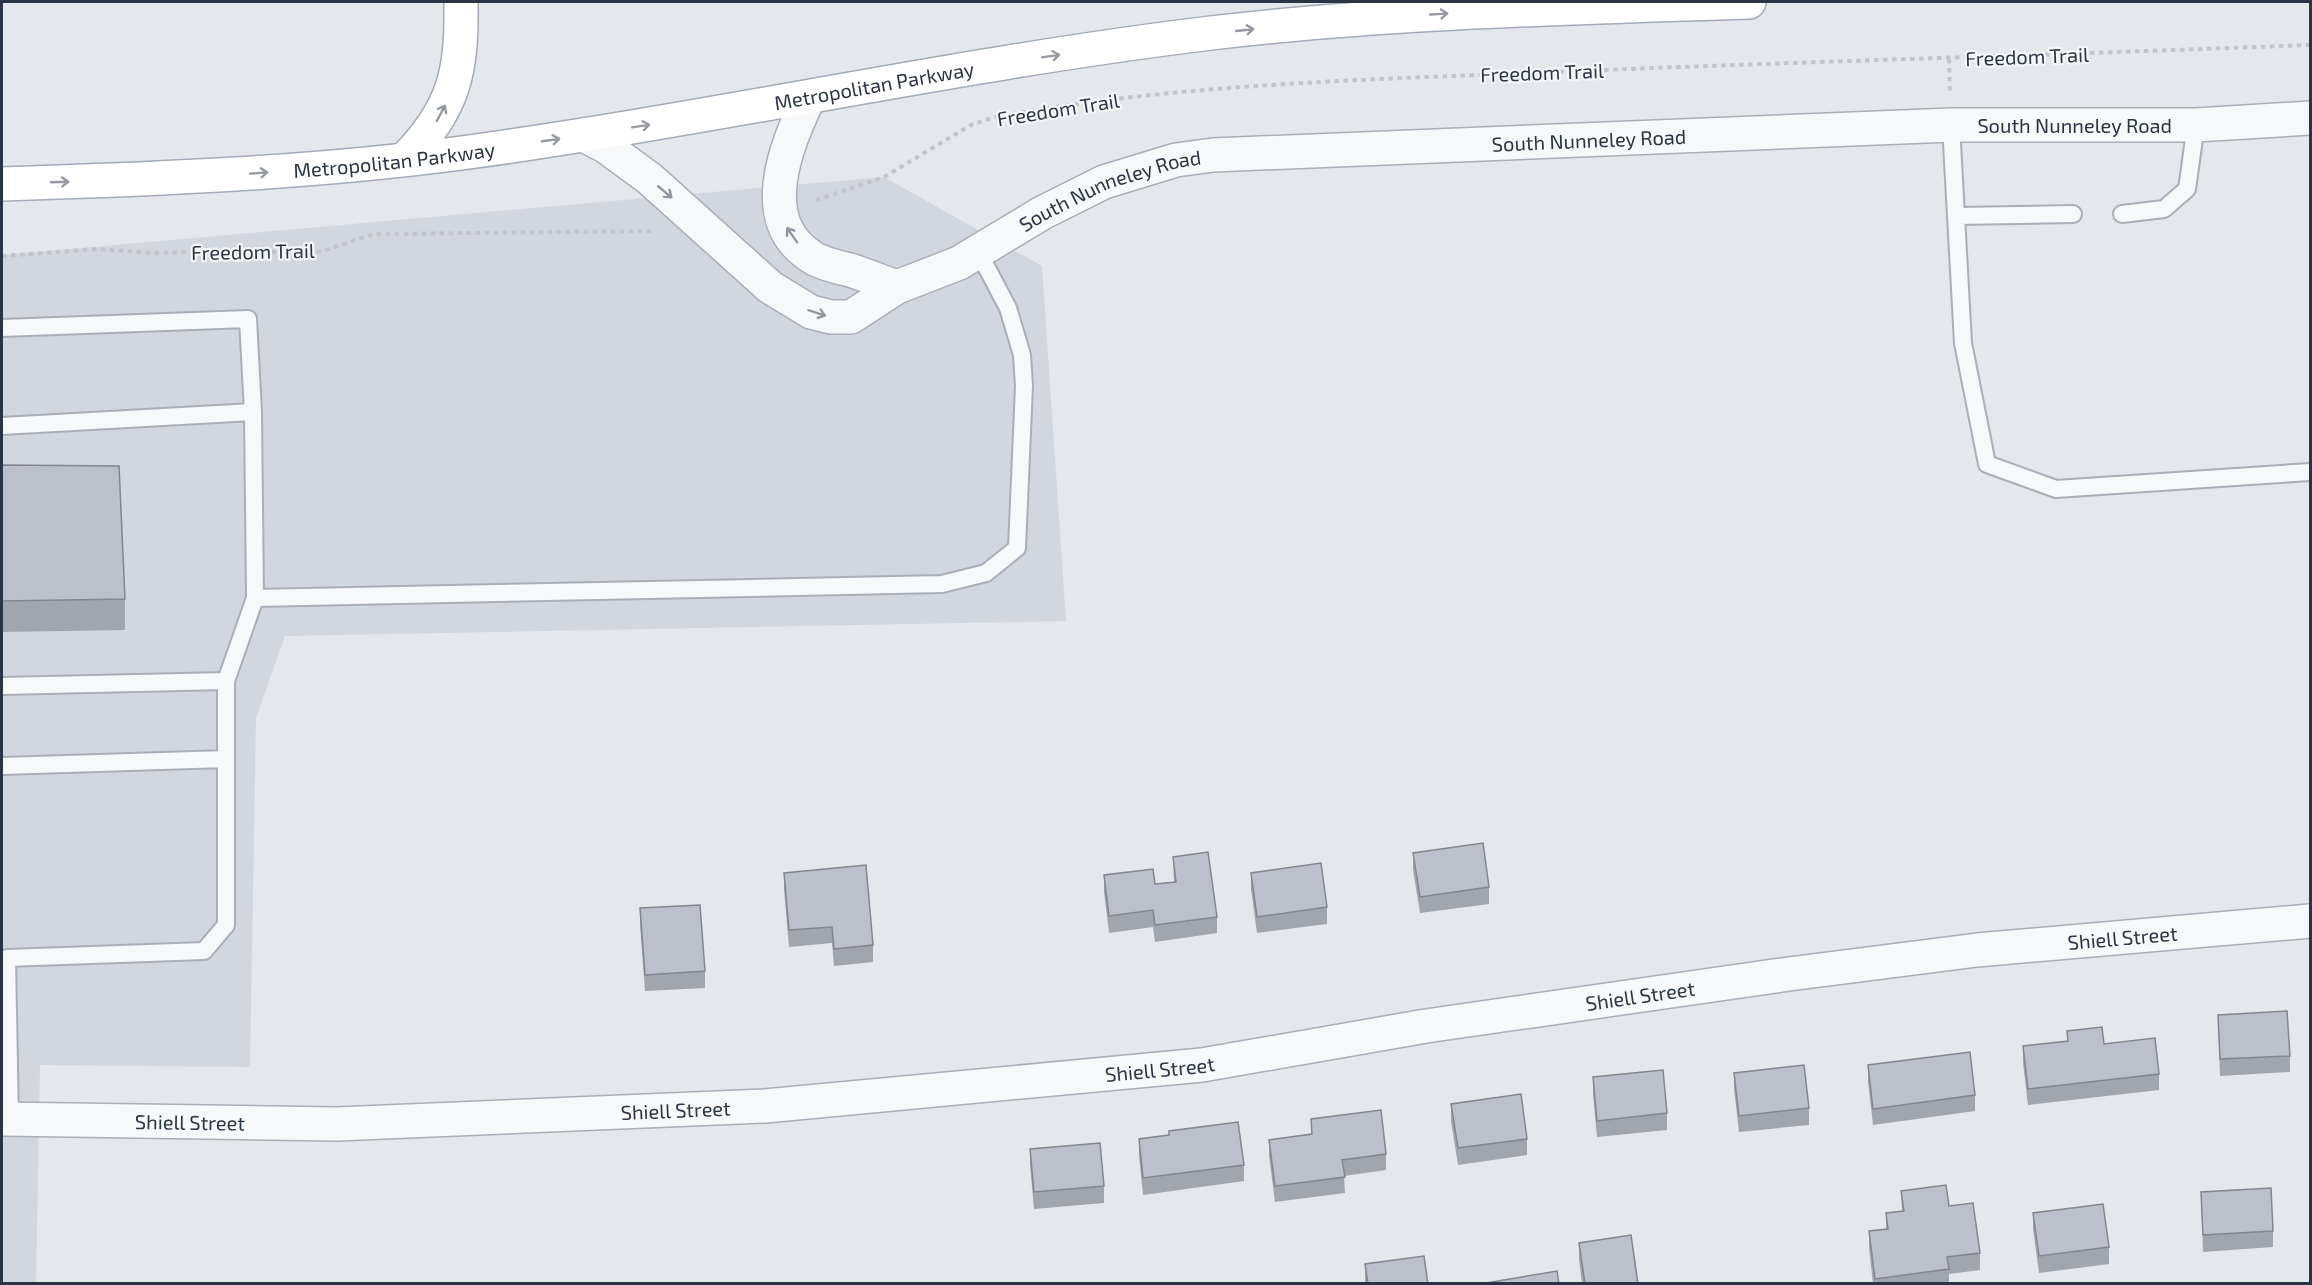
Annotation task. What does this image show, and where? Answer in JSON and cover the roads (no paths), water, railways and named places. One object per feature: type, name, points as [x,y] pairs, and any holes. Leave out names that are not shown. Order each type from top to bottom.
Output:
[{"type":"main road","points":[[405,159],[423,141],[450,94],[458,73],[461,49],[461,2]]},
{"type":"main road","name":"Metropolitan Parkway","points":[[2,184],[261,173],[405,159],[583,135],[1089,50],[1295,24],[1522,10],[1749,2]]},
{"type":"street","points":[[809,97],[794,130],[780,178],[778,194],[784,224],[791,236],[813,257],[831,266],[897,287]]},
{"type":"street","name":"South Nunneley Road","points":[[583,135],[605,146],[650,179],[770,287],[811,312],[831,317],[851,317],[897,287],[936,274],[978,253],[1042,213],[1104,182],[1176,160],[1213,155],[1951,109],[2196,126],[2310,118]]},
{"type":"street","name":"Shiell Street","points":[[6,1119],[337,1124],[765,1106],[1202,1065],[1426,1026],[1789,974],[1977,950],[2310,921]]},
{"type":"lane","points":[[1951,109],[1962,343],[1987,464],[2056,489],[2310,472]]},
{"type":"lane","points":[[2122,214],[2164,209],[2187,189],[2196,126]]},
{"type":"lane","points":[[1957,216],[2073,214]]},
{"type":"lane","points":[[255,598],[942,584],[987,573],[1017,548],[1024,386],[1016,329],[978,253]]},
{"type":"lane","points":[[2,328],[248,319],[253,411],[255,598],[226,681],[226,925],[204,951],[4,958],[6,1119]]},
{"type":"lane","points":[[2,426],[253,411]]},
{"type":"lane","points":[[2,686],[226,681]]},
{"type":"lane","points":[[2,766],[226,759]]}]
